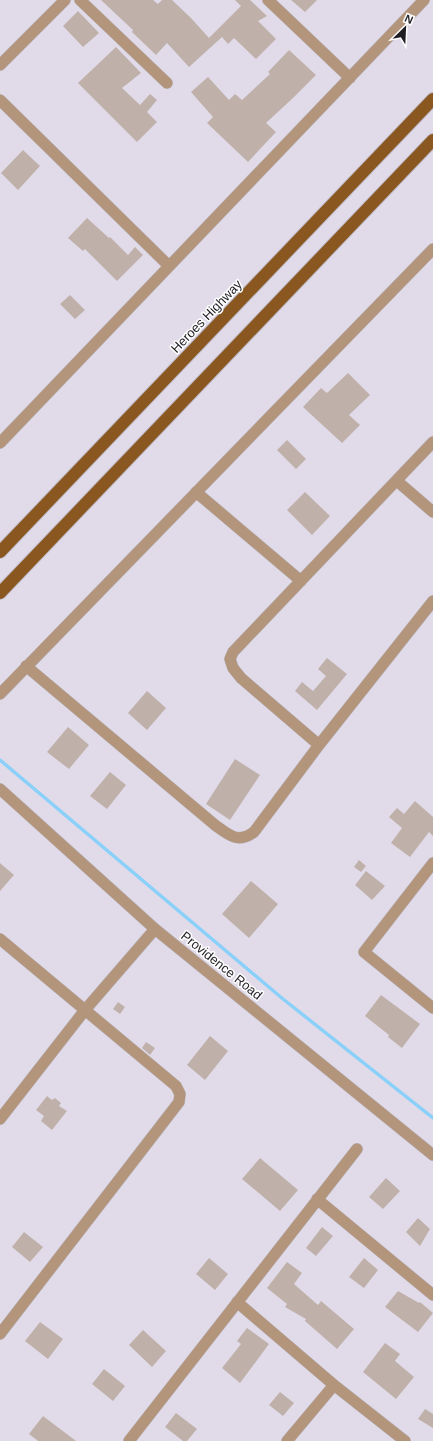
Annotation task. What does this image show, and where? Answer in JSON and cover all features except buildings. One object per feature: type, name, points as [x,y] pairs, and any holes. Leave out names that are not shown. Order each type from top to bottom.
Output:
[{"type":"main road","name":"Heroes Highway","points":[[0,552],[433,99]]},
{"type":"main road","points":[[0,593],[433,140]]},
{"type":"street","points":[[0,65],[64,0]]},
{"type":"street","points":[[80,0],[167,83]]},
{"type":"street","points":[[268,0],[350,78]]},
{"type":"street","points":[[0,443],[424,0]]},
{"type":"street","points":[[0,100],[169,266]]},
{"type":"street","points":[[0,694],[433,249]]},
{"type":"street","points":[[318,746],[241,678],[233,668],[230,659],[233,652],[433,442]]},
{"type":"street","points":[[397,481],[433,512]]},
{"type":"street","points":[[196,492],[301,581]]},
{"type":"street","points":[[26,666],[215,825],[232,837],[248,836],[254,832],[318,746],[433,601]]},
{"type":"street","name":"Providence Road","points":[[0,789],[155,928],[433,1155]]},
{"type":"street","points":[[433,863],[364,952],[433,1008]]},
{"type":"street","points":[[0,1119],[85,1010],[155,928]]},
{"type":"street","points":[[0,939],[176,1086],[180,1094],[179,1102],[0,1334]]},
{"type":"street","points":[[129,1441],[357,1149]]},
{"type":"street","points":[[317,1200],[433,1295]]},
{"type":"street","points":[[237,1302],[393,1437],[405,1441]]},
{"type":"street","points":[[288,1441],[334,1385]]},
{"type":"waterway","points":[[0,760],[283,999],[433,1118]]}]
